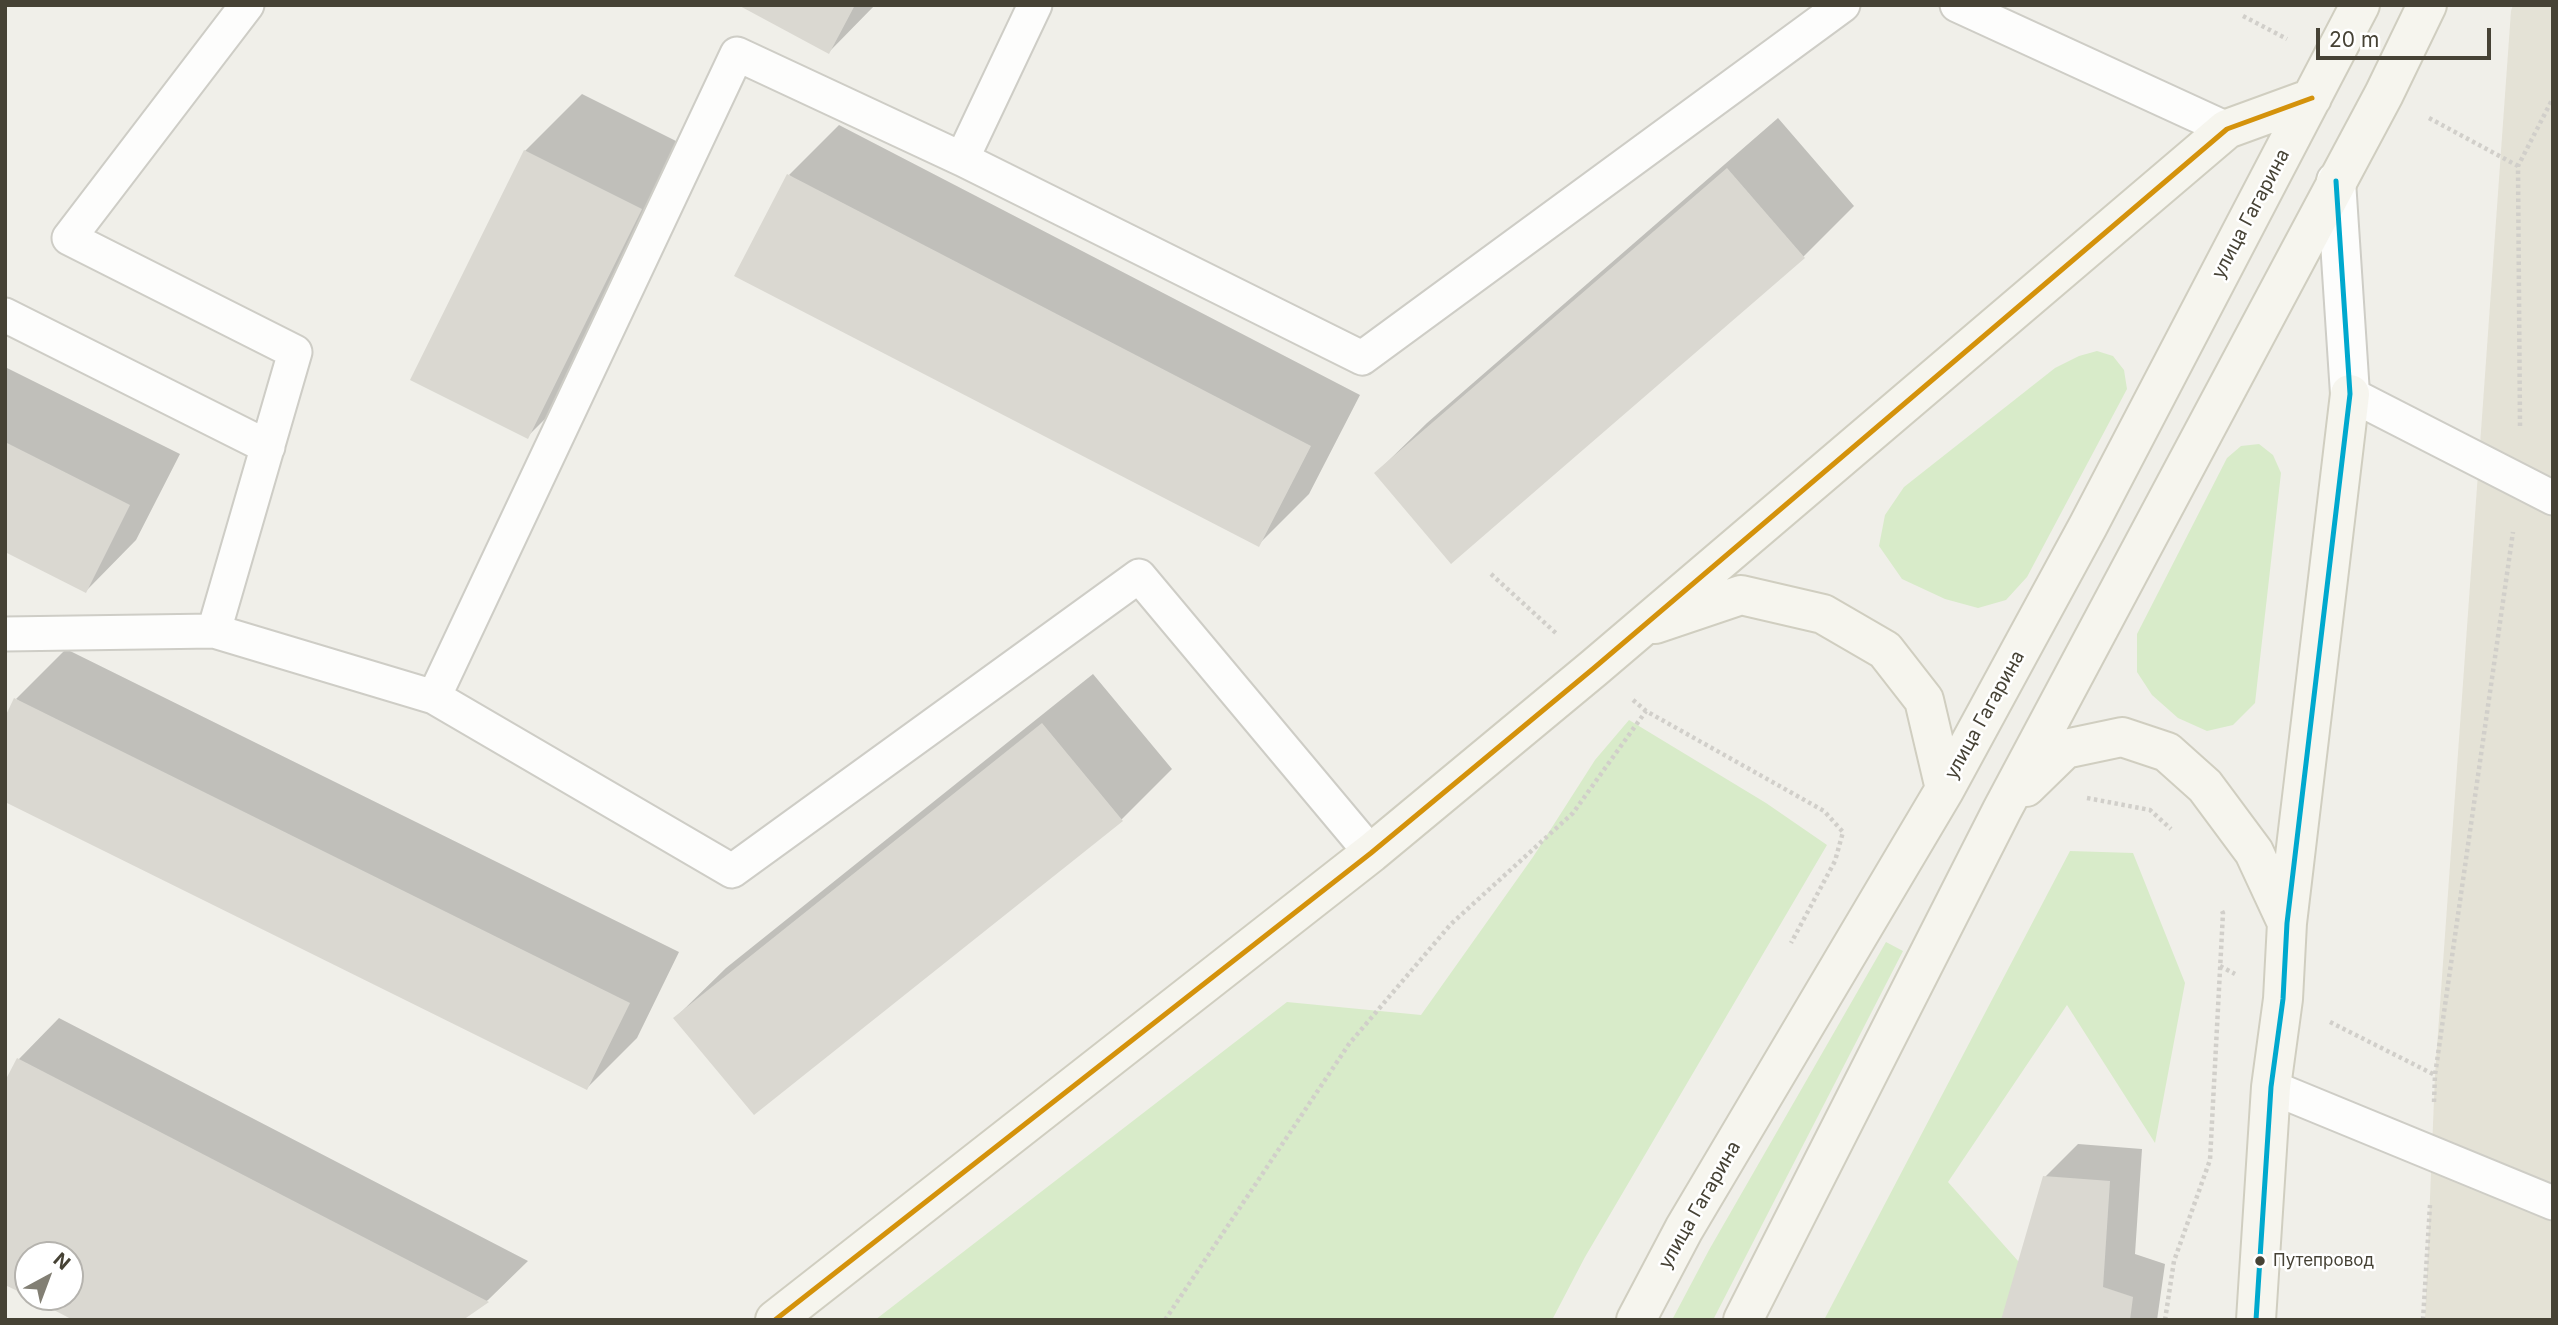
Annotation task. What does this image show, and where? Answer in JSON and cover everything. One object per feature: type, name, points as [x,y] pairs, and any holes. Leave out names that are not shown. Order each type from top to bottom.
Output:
[{"type":"main road","name":"улица Гагарина","points":[[1636,1320],[1684,1230],[1945,789],[2088,526],[2360,5]]},
{"type":"main road","points":[[1743,1320],[2002,810],[2384,94],[2427,5]]},
{"type":"main road","points":[[775,1320],[1371,853],[1594,668],[2227,128],[2312,98]]},
{"type":"main road","points":[[2256,1320],[2271,1087],[2283,999],[2287,923],[2350,394]]},
{"type":"main road","points":[[1636,630],[1741,595],[1824,614],[1885,650],[1924,700],[1945,789]]},
{"type":"main road","points":[[2002,810],[2065,749],[2122,737],[2167,752],[2205,786],[2253,852],[2287,923]]},
{"type":"street","points":[[2336,181],[2350,394]]},
{"type":"lane","points":[[214,631],[295,352],[69,238],[247,5]]},
{"type":"lane","points":[[962,159],[1035,5]]},
{"type":"lane","points":[[434,697],[737,54],[962,159],[1362,358],[1843,5]]},
{"type":"lane","points":[[1957,5],[2227,128]]},
{"type":"lane","points":[[5,315],[268,447]]},
{"type":"lane","points":[[2350,394],[2553,498]]},
{"type":"lane","points":[[5,634],[214,631],[434,697],[732,871],[1139,576],[1371,853]]},
{"type":"lane","points":[[2271,1087],[2553,1203]]},
{"type":"path","points":[[2435,1074],[2520,481],[2518,166],[2553,98]]},
{"type":"path","points":[[1165,1320],[1349,1044],[1451,924],[1573,813],[1646,711],[1824,811],[1843,832],[1835,861],[1789,946]]},
{"type":"path","points":[[2085,797],[2150,810],[2179,836]]},
{"type":"path","points":[[2165,1320],[2174,1261],[2210,1160],[2223,913],[2218,901]]},
{"type":"shaded area","points":[[2513,5],[2553,5],[2553,1320],[2425,1320],[2435,1075]]},
{"type":"green space","points":[[2097,351],[2113,356],[2124,370],[2127,389],[2027,577],[2006,600],[1978,608],[1945,599],[1902,579],[1879,546],[1885,515],[1904,487],[2055,368],[2079,356]]},
{"type":"green space","points":[[2259,444],[2273,455],[2281,473],[2255,703],[2233,725],[2207,731],[2178,718],[2152,695],[2137,672],[2137,634],[2227,458],[2241,446]]},
{"type":"green space","points":[[1629,720],[1766,803],[1827,845],[1585,1257],[1552,1320],[875,1320],[1287,1002],[1421,1015],[1533,857],[1595,760]]},
{"type":"green space","points":[[2070,851],[2133,853],[2185,983],[2155,1143],[2067,1005],[1948,1182],[2026,1270],[2093,1320],[1824,1320]]},
{"type":"green space","points":[[1886,942],[1903,951],[1713,1320],[1672,1320],[1709,1250]]},
{"type":"building","points":[[738,5],[855,5],[829,54]]},
{"type":"building","points":[[524,150],[642,209],[528,439],[410,380]]},
{"type":"building","points":[[1727,168],[1805,258],[1451,564],[1374,473]]},
{"type":"building","points":[[787,174],[1311,446],[1259,547],[734,276]]},
{"type":"building","points":[[5,442],[130,505],[86,593],[5,552]]},
{"type":"building","points":[[14,698],[630,1003],[587,1090],[5,802],[5,717]]},
{"type":"building","points":[[1042,723],[1123,821],[754,1115],[673,1018]]},
{"type":"building","points":[[17,1058],[489,1302],[463,1320],[73,1320],[56,1311],[84,1311],[84,1241],[14,1241],[14,1289],[5,1285],[5,1081]]},
{"type":"building","points":[[2043,1176],[2110,1181],[2103,1287],[2133,1297],[2130,1320],[2001,1320]]},
{"type":"transit line","points":[[775,1320],[1371,853],[1594,668],[2227,129],[2312,98]]},
{"type":"transit line","points":[[2256,1320],[2271,1087],[2283,999],[2287,923],[2350,394],[2336,181]]},
{"type":"place","name":"Путепровод","points":[[2260,1261]]}]
